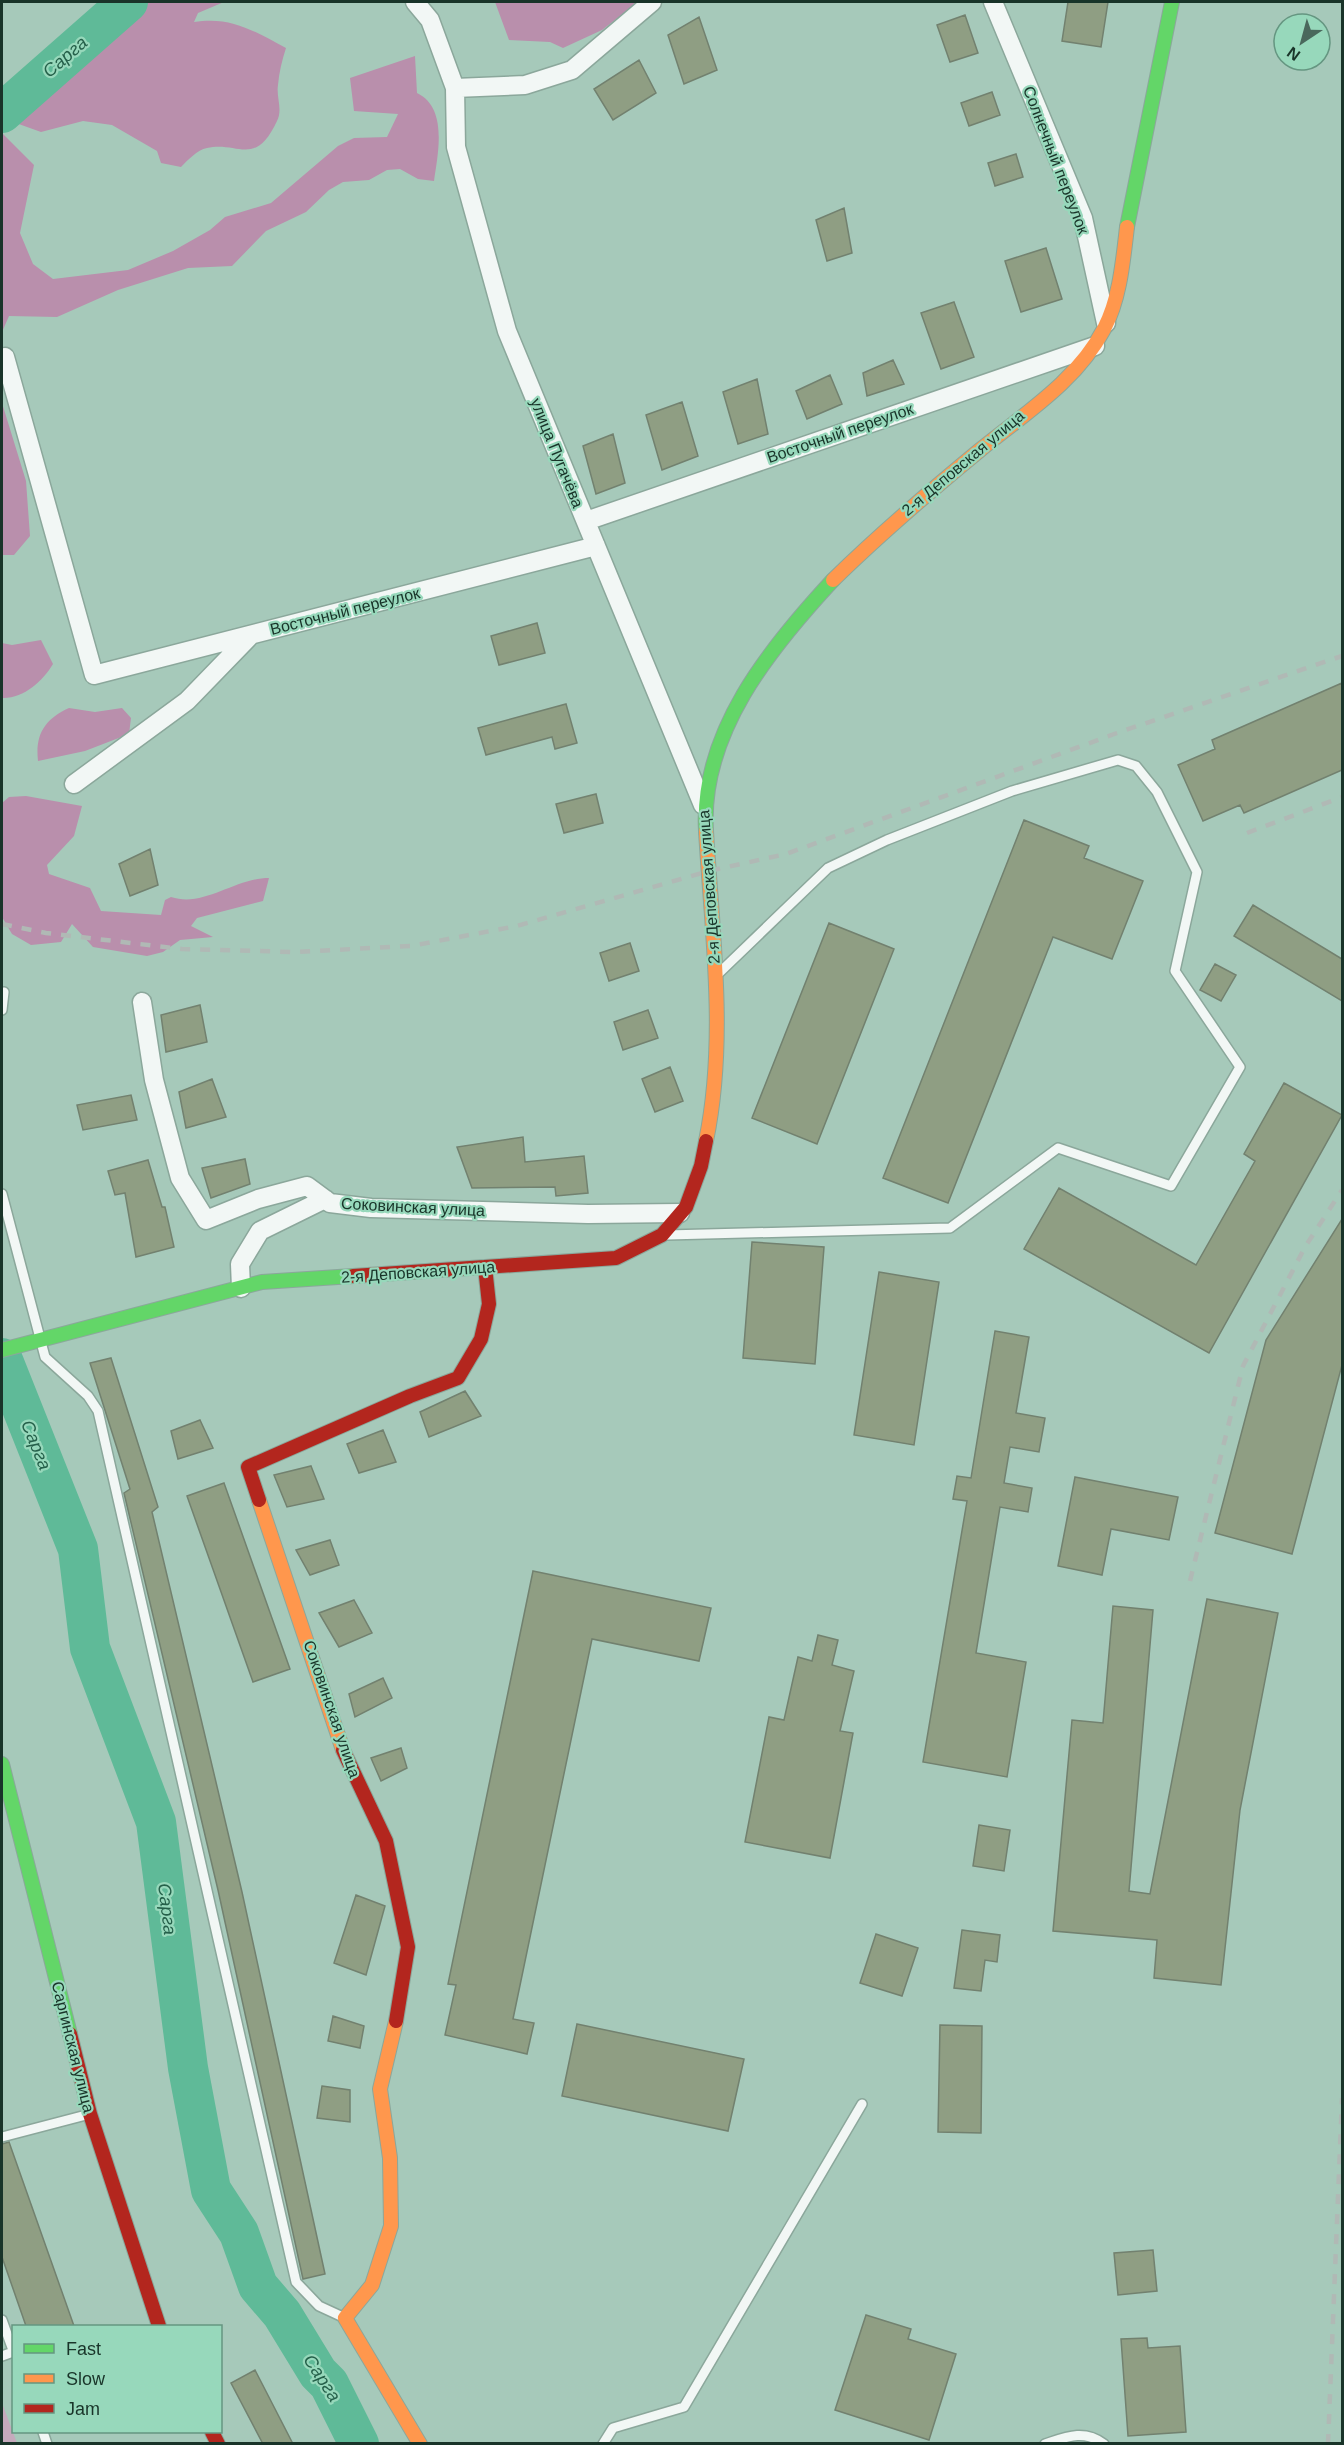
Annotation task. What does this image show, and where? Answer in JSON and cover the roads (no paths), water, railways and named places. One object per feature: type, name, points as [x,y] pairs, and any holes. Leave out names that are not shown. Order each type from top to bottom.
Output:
[{"type":"street","points":[[415,2],[430,20],[456,88],[525,86],[572,70],[652,2]]},
{"type":"street","name":"Солнечный переулок","points":[[993,2],[1083,218],[1106,323]]},
{"type":"street","name":"2-я Деповская улица","points":[[2,1350],[262,1282],[616,1258],[663,1235],[692,1198],[711,1134],[715,1074],[715,976],[703,805],[716,747],[744,693],[784,634],[831,578],[891,523],[1060,382],[1095,346],[1115,307],[1131,198],[1172,2]]},
{"type":"street","name":"улица Пугачёва","points":[[456,88],[456,147],[507,331],[703,805]]},
{"type":"street","name":"Восточный переулок","points":[[586,521],[1095,346]]},
{"type":"street","name":"Восточный переулок","points":[[5,357],[94,675],[596,546]]},
{"type":"street","points":[[74,784],[187,701],[251,635]]},
{"type":"street","name":"Соковинская улица","points":[[142,1002],[154,1080],[180,1178],[206,1220],[258,1199],[307,1186],[330,1203],[371,1208],[439,1211],[517,1210],[588,1214],[680,1213]]},
{"type":"street","points":[[241,1288],[240,1264],[260,1231],[325,1199]]},
{"type":"street","name":"Соковинская улица","points":[[345,2318],[372,2285],[391,2226],[390,2158],[380,2090],[395,2027],[408,1947],[386,1841],[346,1760],[248,1467],[410,1396],[459,1378],[481,1339],[489,1304],[485,1267]]},
{"type":"street","name":"Саргинская улица","points":[[2,1764],[4,1791],[90,2114],[159,2325]]},
{"type":"street","points":[[345,2318],[420,2444]]},
{"type":"lane","points":[[663,1235],[950,1228],[1058,1148],[1171,1186],[1240,1067],[1175,971],[1197,873],[1157,792],[1136,766],[1118,760],[1012,791],[887,840],[828,868],[715,976]]},
{"type":"lane","points":[[2,1010],[4,992]]},
{"type":"lane","points":[[2,1194],[45,1357],[88,1396],[98,1410],[296,2282],[319,2306],[345,2318]]},
{"type":"lane","points":[[603,2444],[613,2428],[684,2407],[862,2104]]},
{"type":"lane","points":[[2,2137],[90,2114]]},
{"type":"lane","points":[[2,2320],[12,2350]]},
{"type":"lane","points":[[1045,2444],[1076,2434],[1096,2438],[1104,2444]]},
{"type":"waterway","name":"Сарга","points":[[2,113],[128,2]]},
{"type":"waterway","name":"Сарга","points":[[2,1358],[78,1549],[90,1648],[156,1822],[188,2068],[211,2190],[239,2233],[258,2286],[282,2314],[318,2373],[329,2384],[359,2444]]},
{"type":"railway","points":[[2,924],[46,933],[182,949],[294,952],[411,946],[517,926],[709,871],[786,854],[1117,733],[1342,656]]},
{"type":"railway","points":[[1247,833],[1342,797]]},
{"type":"railway","points":[[1190,1581],[1243,1366],[1305,1247],[1342,1190]]},
{"type":"railway","points":[[1328,2444],[1342,2098]]}]
